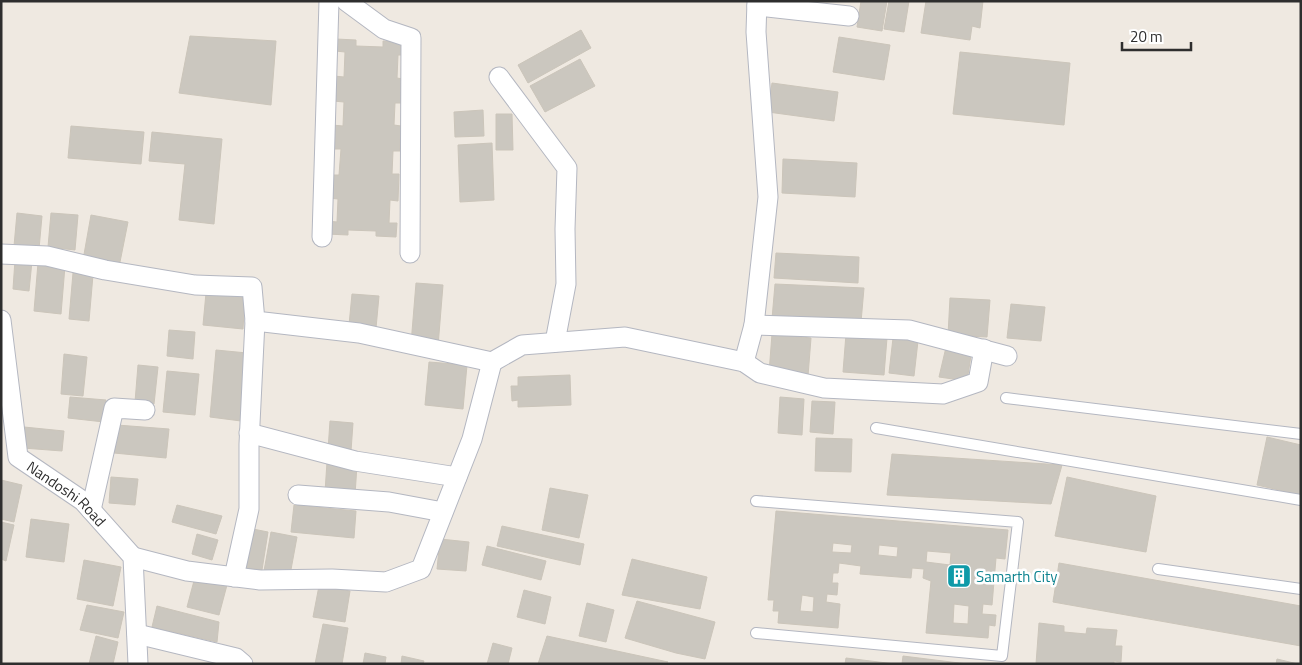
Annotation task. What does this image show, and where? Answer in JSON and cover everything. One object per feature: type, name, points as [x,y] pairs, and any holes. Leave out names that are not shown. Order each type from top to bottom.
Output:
[{"type":"street","points":[[322,238],[329,1]]},
{"type":"street","points":[[346,1],[384,29],[411,38],[410,253]]},
{"type":"street","points":[[735,360],[754,325],[768,197],[756,32],[757,4],[849,16]]},
{"type":"street","points":[[499,77],[568,168],[565,229],[566,284],[556,342]]},
{"type":"street","points":[[1,254],[47,256],[105,270],[195,285],[252,287],[254,322],[249,433],[249,509],[234,577]]},
{"type":"street","name":"Nandoshi Road","points":[[1,320],[9,456],[83,501],[133,557]]},
{"type":"street","points":[[254,322],[359,333],[492,362],[522,345],[625,337],[735,360],[760,372],[824,388],[943,394],[978,382],[984,349]]},
{"type":"street","points":[[754,325],[910,330],[1007,356]]},
{"type":"street","points":[[138,664],[133,557],[187,571],[260,580],[332,579],[386,582],[421,569],[472,439],[492,362]]},
{"type":"street","points":[[91,510],[114,408],[145,410]]},
{"type":"street","points":[[249,433],[355,461],[404,467],[457,477]]},
{"type":"street","points":[[298,495],[389,502],[444,512]]},
{"type":"street","points":[[137,634],[236,658],[243,664]]},
{"type":"lane","points":[[1006,398],[1301,434]]},
{"type":"lane","points":[[876,428],[1301,500]]},
{"type":"lane","points":[[756,501],[1018,522],[1002,660],[756,633]]},
{"type":"lane","points":[[1158,569],[1301,588]]},
{"type":"building","points":[[861,1],[887,1],[882,31],[857,27]]},
{"type":"building","points":[[889,1],[909,1],[904,32],[884,29]]},
{"type":"building","points":[[926,1],[983,1],[980,28],[972,26],[970,40],[921,33]]},
{"type":"building","points":[[581,30],[591,48],[528,83],[518,65]]},
{"type":"building","points":[[190,36],[276,41],[271,105],[179,93]]},
{"type":"building","points":[[839,37],[890,45],[884,80],[833,72]]},
{"type":"building","points":[[336,39],[356,40],[356,46],[383,47],[383,41],[405,42],[404,55],[398,55],[397,78],[403,79],[402,103],[395,103],[394,125],[401,126],[400,151],[393,151],[392,174],[399,174],[398,201],[390,200],[389,223],[397,223],[396,237],[376,236],[376,231],[348,230],[348,235],[327,234],[327,221],[337,222],[338,199],[328,198],[329,175],[339,175],[341,149],[331,149],[332,125],[343,126],[344,102],[333,101],[334,76],[344,77],[345,52],[335,51]]},
{"type":"building","points":[[960,52],[1070,63],[1064,125],[953,114]]},
{"type":"building","points":[[580,59],[595,86],[545,112],[530,86]]},
{"type":"building","points":[[772,83],[838,92],[834,121],[768,112]]},
{"type":"building","points":[[483,110],[484,136],[455,137],[454,112]]},
{"type":"building","points":[[496,114],[512,114],[513,150],[496,150]]},
{"type":"building","points":[[71,126],[144,132],[141,164],[68,158]]},
{"type":"building","points":[[152,132],[222,139],[214,224],[179,220],[185,164],[149,161]]},
{"type":"building","points":[[492,143],[494,200],[460,202],[458,145]]},
{"type":"building","points":[[783,159],[857,163],[855,197],[782,193]]},
{"type":"building","points":[[17,213],[42,216],[39,249],[14,246]]},
{"type":"building","points":[[51,213],[78,215],[75,250],[48,247]]},
{"type":"building","points":[[91,215],[128,222],[119,267],[83,260]]},
{"type":"building","points":[[776,253],[859,257],[858,283],[774,278]]},
{"type":"building","points":[[15,260],[32,261],[29,291],[13,289]]},
{"type":"building","points":[[38,263],[65,266],[61,314],[34,311]]},
{"type":"building","points":[[73,273],[93,275],[89,321],[69,319]]},
{"type":"building","points":[[416,283],[443,285],[438,346],[411,344]]},
{"type":"building","points":[[775,284],[864,288],[861,322],[772,319]]},
{"type":"building","points":[[206,293],[245,296],[243,329],[203,325]]},
{"type":"building","points":[[352,294],[379,296],[376,328],[349,325]]},
{"type":"building","points":[[950,298],[990,300],[987,337],[948,335]]},
{"type":"building","points":[[1011,304],[1045,307],[1041,341],[1007,338]]},
{"type":"building","points":[[169,330],[195,332],[193,359],[167,356]]},
{"type":"building","points":[[772,334],[811,338],[808,376],[769,373]]},
{"type":"building","points":[[846,334],[887,338],[884,375],[843,372]]},
{"type":"building","points":[[893,338],[918,341],[914,376],[889,373]]},
{"type":"building","points":[[947,343],[972,349],[967,381],[939,377]]},
{"type":"building","points":[[216,350],[247,353],[241,421],[210,417]]},
{"type":"building","points":[[64,354],[87,357],[83,396],[61,394]]},
{"type":"building","points":[[429,362],[467,365],[463,409],[425,405]]},
{"type":"building","points":[[138,365],[158,367],[154,404],[135,402]]},
{"type":"building","points":[[167,371],[199,374],[195,415],[163,412]]},
{"type":"building","points":[[570,375],[571,405],[518,407],[518,400],[512,401],[511,386],[518,386],[518,377]]},
{"type":"building","points":[[70,397],[106,400],[104,422],[68,418]]},
{"type":"building","points":[[780,397],[804,399],[802,435],[778,433]]},
{"type":"building","points":[[812,401],[835,402],[833,434],[810,432]]},
{"type":"building","points":[[330,421],[353,423],[351,451],[328,450]]},
{"type":"building","points":[[117,425],[169,429],[166,458],[114,453]]},
{"type":"building","points":[[24,427],[64,431],[62,451],[23,448]]},
{"type":"building","points":[[1267,437],[1301,445],[1301,495],[1257,485]]},
{"type":"building","points":[[816,438],[852,439],[851,472],[815,471]]},
{"type":"building","points":[[892,454],[1062,465],[1051,504],[887,495]]},
{"type":"building","points":[[327,462],[357,465],[355,495],[325,492]]},
{"type":"building","points":[[111,477],[138,479],[135,505],[109,503]]},
{"type":"building","points":[[1067,477],[1156,496],[1146,552],[1055,536]]},
{"type":"building","points":[[1,480],[22,485],[14,522],[1,519]]},
{"type":"building","points":[[550,488],[588,495],[579,538],[542,530]]},
{"type":"building","points":[[177,505],[222,516],[216,534],[172,522]]},
{"type":"building","points":[[294,505],[356,511],[354,538],[291,532]]},
{"type":"building","name":"Samarth City","points":[[776,511],[1008,530],[1005,559],[996,558],[992,605],[983,604],[982,614],[996,615],[995,626],[989,625],[988,638],[926,633],[931,581],[923,578],[924,569],[912,568],[911,578],[860,574],[861,566],[839,563],[838,573],[833,573],[832,583],[838,583],[837,595],[827,594],[826,602],[840,604],[838,628],[778,623],[779,611],[773,611],[774,600],[768,600]],"holes":[[[833,543],[852,545],[851,553],[832,552]],[[879,545],[898,547],[897,557],[878,555]],[[927,551],[951,553],[950,565],[926,562]],[[802,595],[814,597],[813,612],[800,611]],[[954,604],[969,606],[968,624],[953,623]]]},
{"type":"building","points":[[31,519],[69,524],[64,562],[26,557]]},
{"type":"building","points":[[1,522],[14,525],[6,561],[1,559]]},
{"type":"building","points":[[502,526],[584,544],[580,565],[497,546]]},
{"type":"building","points":[[248,528],[268,532],[262,570],[240,567]]},
{"type":"building","points":[[271,532],[297,537],[290,575],[264,571]]},
{"type":"building","points":[[197,534],[218,540],[212,560],[192,554]]},
{"type":"building","points":[[440,539],[469,542],[466,571],[437,569]]},
{"type":"building","points":[[487,546],[546,561],[541,580],[482,565]]},
{"type":"building","points":[[632,559],[707,577],[700,609],[622,595]]},
{"type":"building","points":[[84,560],[121,567],[113,606],[77,599]]},
{"type":"building","points":[[1059,563],[1301,606],[1301,646],[1053,602]]},
{"type":"building","points":[[195,577],[227,585],[219,615],[187,607]]},
{"type":"building","points":[[319,586],[350,591],[345,622],[313,617]]},
{"type":"building","points":[[524,590],[551,597],[545,624],[517,617]]},
{"type":"building","points":[[637,601],[715,622],[705,659],[676,653],[625,638]]},
{"type":"building","points":[[587,603],[614,610],[606,642],[579,636]]},
{"type":"building","points":[[87,605],[124,612],[118,638],[80,630]]},
{"type":"building","points":[[157,606],[219,622],[217,642],[152,627]]},
{"type":"building","points":[[1039,623],[1064,626],[1064,632],[1086,634],[1087,628],[1117,630],[1115,646],[1122,646],[1121,662],[1114,661],[1114,664],[1036,664]]},
{"type":"building","points":[[323,624],[348,628],[342,664],[315,664]]},
{"type":"building","points":[[96,636],[118,642],[113,664],[89,664]]},
{"type":"building","points":[[547,636],[668,662],[538,664]]},
{"type":"building","points":[[493,643],[512,648],[508,664],[487,664]]},
{"type":"building","points":[[365,653],[386,657],[385,664],[363,664]]},
{"type":"building","points":[[402,656],[424,661],[423,664],[401,664]]},
{"type":"building","points":[[903,656],[967,664],[902,664]]},
{"type":"building","points":[[846,658],[895,664],[845,664]]},
{"type":"building","points":[[1277,659],[1298,664],[1276,664]]},
{"type":"place","name":"Samarth City","points":[[959,576]]}]
